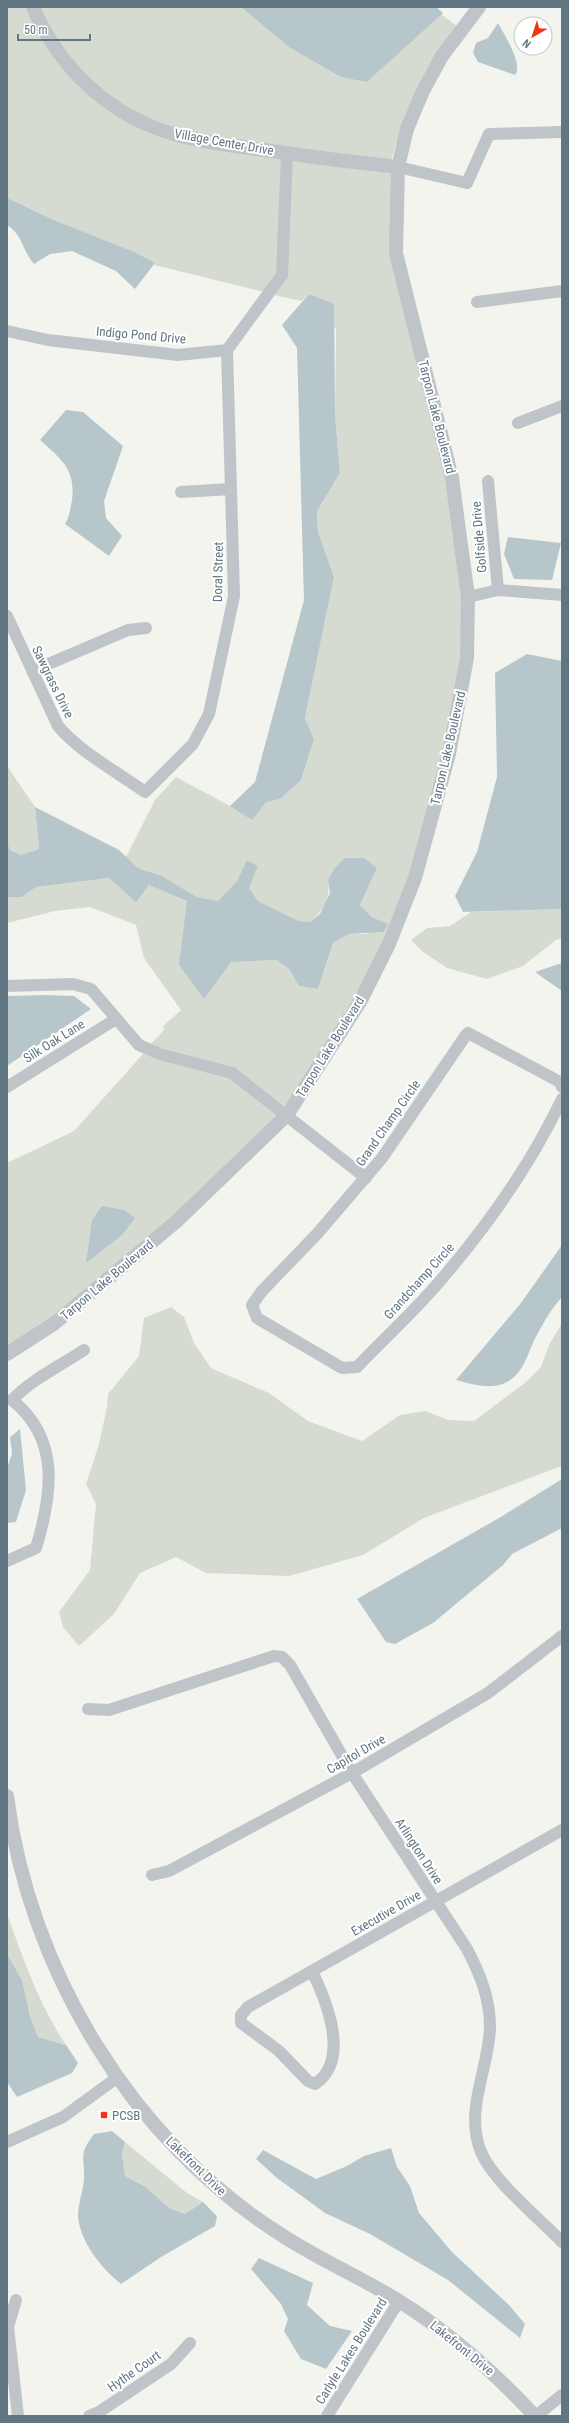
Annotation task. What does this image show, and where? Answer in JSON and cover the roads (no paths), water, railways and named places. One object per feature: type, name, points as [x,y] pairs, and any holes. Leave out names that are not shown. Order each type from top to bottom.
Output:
[{"type":"street","name":"Village Center Drive","points":[[33,7],[49,39],[70,68],[94,92],[123,112],[174,134],[288,154],[398,168]]},
{"type":"street","name":"Tarpon Lake Boulevard","points":[[7,1354],[55,1324],[177,1222],[287,1115],[360,1002],[389,944],[415,878],[450,747],[467,658],[468,597],[452,478],[396,253],[398,168],[407,129],[422,92],[442,56],[479,7]]},
{"type":"street","points":[[398,168],[467,183],[489,134],[562,132]]},
{"type":"street","points":[[227,350],[282,275],[288,154]]},
{"type":"street","points":[[478,302],[562,291]]},
{"type":"street","name":"Indigo Pond Drive","points":[[7,331],[48,340],[178,354],[227,350]]},
{"type":"street","name":"Doral Street","points":[[145,792],[193,744],[209,714],[234,596],[227,350]]},
{"type":"street","points":[[518,422],[562,406]]},
{"type":"street","name":"Golfside Drive","points":[[488,481],[498,590]]},
{"type":"street","points":[[181,492],[231,489]]},
{"type":"street","points":[[468,597],[498,590],[562,595]]},
{"type":"street","name":"Sawgrass Drive","points":[[7,616],[58,726],[68,738],[145,792]]},
{"type":"street","points":[[32,671],[128,630],[146,628]]},
{"type":"street","points":[[7,986],[83,985],[97,994],[116,1019],[139,1045],[160,1054],[232,1073],[366,1178]]},
{"type":"street","name":"Silk Oak Lane","points":[[7,1087],[116,1019]]},
{"type":"street","name":"Grand Champ Circle","points":[[252,1305],[262,1291],[317,1234],[366,1178],[417,1108],[459,1042],[468,1033],[560,1082],[562,1087]]},
{"type":"street","name":"Grandchamp Circle","points":[[252,1305],[257,1318],[328,1360],[342,1368],[357,1367],[432,1290],[479,1233],[544,1137],[562,1099]]},
{"type":"street","points":[[7,1561],[36,1548],[44,1523],[49,1468],[45,1442],[25,1410],[9,1402],[25,1386],[84,1350]]},
{"type":"street","name":"Capitol Drive","points":[[152,1875],[169,1870],[352,1773],[488,1693],[562,1636]]},
{"type":"street","name":"Arlington Drive","points":[[88,1709],[109,1710],[274,1656],[282,1658],[290,1665],[352,1773],[467,1949],[479,1973],[487,1998],[490,2028],[476,2100],[475,2132],[482,2153],[497,2176],[562,2242]]},
{"type":"street","name":"Lakefront Drive","points":[[7,1796],[19,1862],[45,1942],[80,2017],[118,2077],[144,2111],[180,2152],[242,2207],[302,2248],[399,2301],[428,2320],[478,2359],[536,2416]]},
{"type":"street","name":"Executive Drive","points":[[312,1971],[326,2000],[332,2021],[331,2058],[322,2080],[315,2084],[308,2081],[278,2050],[248,2029],[242,2023],[241,2015],[248,2007],[562,1830]]},
{"type":"street","points":[[7,2142],[63,2116],[118,2077]]},
{"type":"street","points":[[16,2300],[8,2327],[18,2416]]},
{"type":"street","name":"Carlyle Lakes Boulevard","points":[[326,2416],[399,2301]]},
{"type":"street","name":"Hythe Court","points":[[89,2416],[99,2412],[171,2364],[190,2343]]},
{"type":"street","points":[[536,2416],[562,2395]]},
{"type":"place","name":"PCSB","points":[[104,2115]]}]
